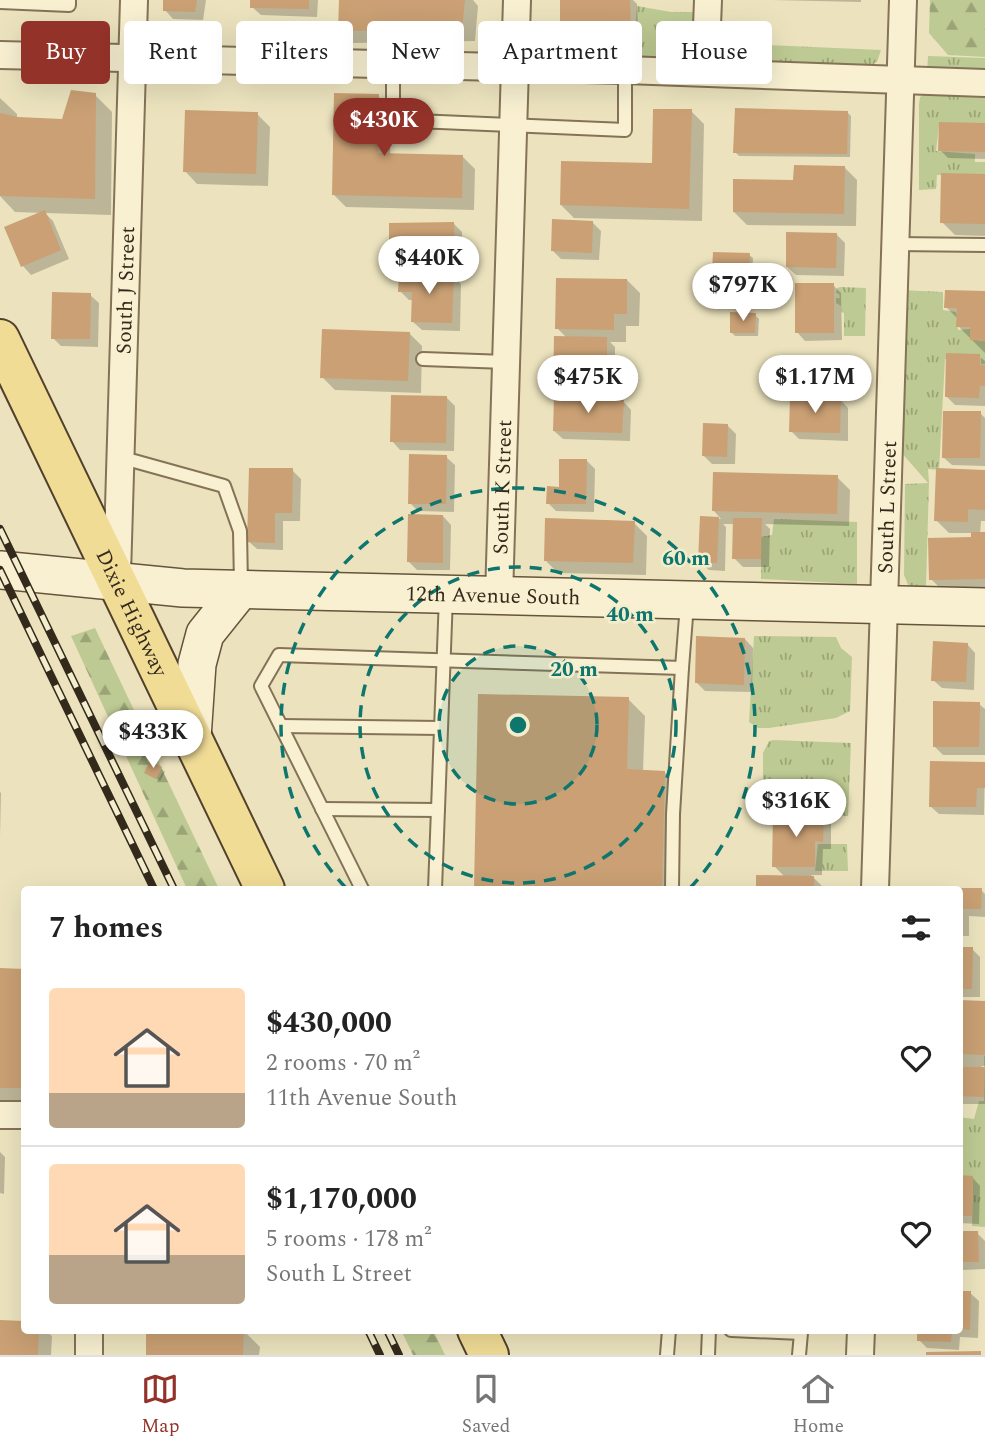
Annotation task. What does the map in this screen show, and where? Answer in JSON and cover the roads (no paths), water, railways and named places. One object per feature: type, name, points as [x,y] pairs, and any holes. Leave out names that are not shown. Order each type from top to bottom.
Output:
[{"type":"main road","name":"Dixie Highway","points":[[0,339],[264,886]]},
{"type":"main road","points":[[479,1334],[489,1355]]},
{"type":"street","name":"South J Street","points":[[134,0],[134,21]]},
{"type":"street","name":"South K Street","points":[[516,21],[517,0]]},
{"type":"street","points":[[707,21],[708,0]]},
{"type":"street","name":"South L Street","points":[[875,886],[903,0]]},
{"type":"street","points":[[0,55],[124,57]]},
{"type":"street","points":[[222,60],[367,64]]},
{"type":"street","points":[[642,71],[985,83]]},
{"type":"street","name":"South J Street","points":[[117,580],[132,84]]},
{"type":"street","name":"South K Street","points":[[499,597],[514,84]]},
{"type":"street","name":"12th Avenue South","points":[[0,570],[183,588],[985,607]]},
{"type":"street","points":[[192,738],[197,664],[205,634],[241,589]]},
{"type":"street","points":[[0,1115],[21,1115]]},
{"type":"street","points":[[89,1334],[89,1355]]},
{"type":"street","points":[[860,1355],[861,1334]]},
{"type":"lane","points":[[0,2],[69,5],[69,0]]},
{"type":"lane","points":[[393,84],[393,120],[625,130],[625,84]]},
{"type":"lane","points":[[895,244],[985,245]]},
{"type":"lane","points":[[423,359],[506,362]]},
{"type":"lane","points":[[121,461],[134,461],[224,486],[240,531],[241,589]]},
{"type":"lane","points":[[435,886],[446,596]]},
{"type":"lane","points":[[672,886],[673,814],[687,600]]},
{"type":"lane","points":[[360,886],[261,686],[279,655],[682,667]]},
{"type":"lane","points":[[281,726],[441,729]]},
{"type":"lane","points":[[322,809],[438,810]]},
{"type":"lane","points":[[667,1355],[669,1334]]},
{"type":"lane","points":[[708,1355],[709,1334]]},
{"type":"lane","points":[[799,1355],[801,1334]]},
{"type":"railway","points":[[0,529],[173,886]]},
{"type":"railway","points":[[0,570],[153,886]]},
{"type":"railway","points":[[370,1334],[380,1355]]},
{"type":"railway","points":[[389,1334],[399,1355]]}]
